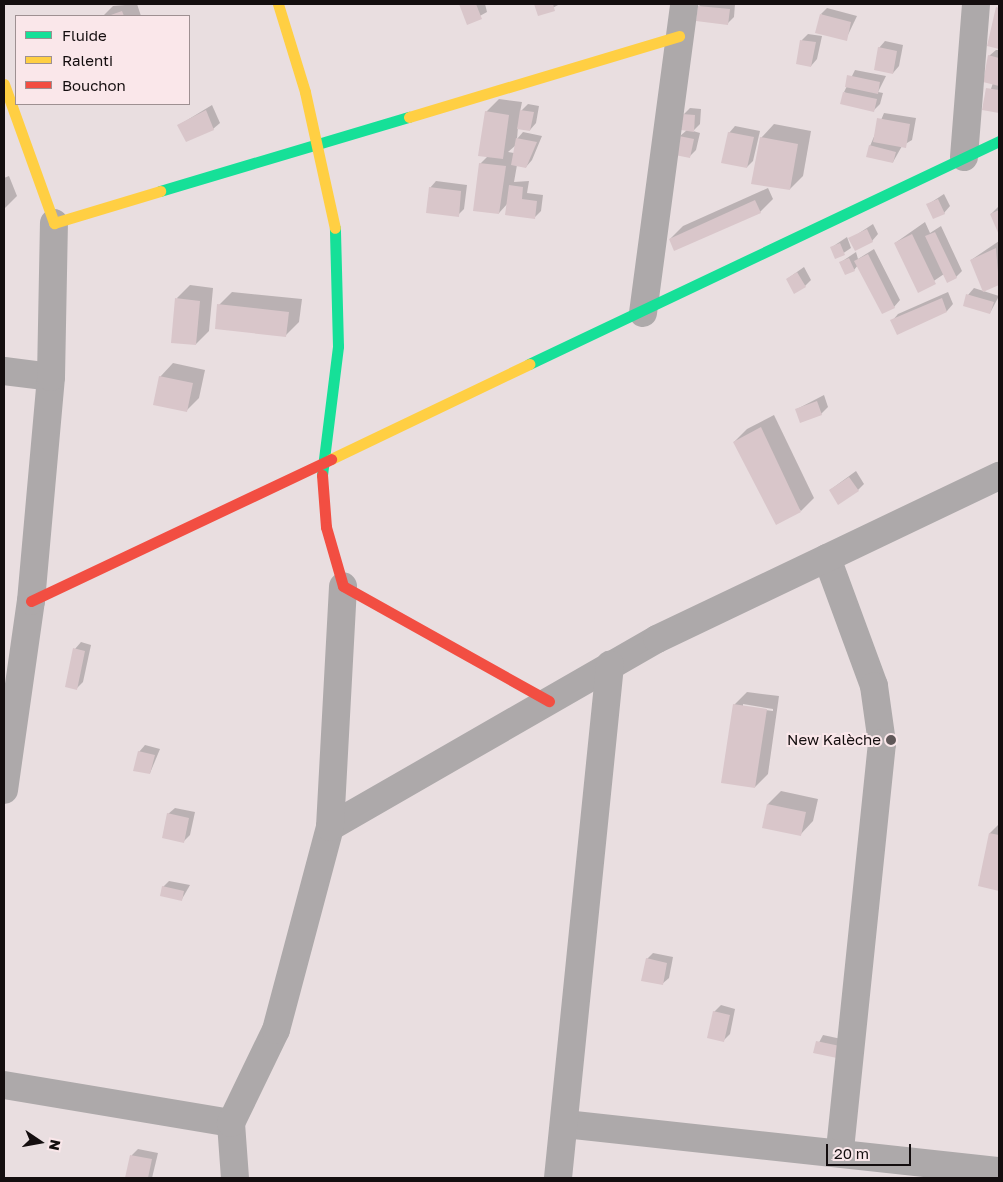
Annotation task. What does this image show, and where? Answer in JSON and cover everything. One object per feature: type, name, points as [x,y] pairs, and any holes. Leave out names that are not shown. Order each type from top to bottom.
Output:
[{"type":"street","points":[[235,1178],[231,1122],[276,1030],[330,827],[343,586],[326,527],[321,464],[338,346],[335,224],[318,146],[278,4]]},
{"type":"street","points":[[643,313],[684,4]]},
{"type":"street","points":[[964,157],[976,4]]},
{"type":"street","points":[[54,224],[680,36]]},
{"type":"street","points":[[4,84],[54,224],[50,377],[31,600],[4,790]]},
{"type":"street","points":[[31,600],[643,313],[999,141]]},
{"type":"street","points":[[4,371],[50,377]]},
{"type":"street","points":[[330,827],[610,665],[999,476]]},
{"type":"street","points":[[827,558],[874,686],[882,744],[840,1151]]},
{"type":"street","points":[[343,586],[549,701]]},
{"type":"street","points":[[558,1178],[565,1124],[610,665]]},
{"type":"street","points":[[4,1085],[231,1122]]},
{"type":"street","points":[[565,1124],[840,1151],[999,1171]]},
{"type":"building","points":[[459,4],[476,4],[482,19],[467,25]]},
{"type":"building","points":[[534,4],[553,4],[555,11],[538,16]]},
{"type":"building","points":[[698,6],[730,9],[728,25],[696,21]]},
{"type":"building","points":[[996,7],[999,8],[999,49],[987,46]]},
{"type":"building","points":[[122,11],[124,15],[111,15]]},
{"type":"building","points":[[820,14],[851,22],[847,41],[815,33]]},
{"type":"building","points":[[800,40],[816,42],[811,67],[796,64]]},
{"type":"building","points":[[878,47],[897,51],[893,74],[874,70]]},
{"type":"building","points":[[988,55],[999,58],[999,86],[983,82]]},
{"type":"building","points":[[847,75],[880,82],[878,94],[845,87]]},
{"type":"building","points":[[986,88],[999,90],[999,113],[982,110]]},
{"type":"building","points":[[843,92],[877,99],[874,112],[840,104]]},
{"type":"building","points":[[206,110],[214,130],[186,142],[177,125]]},
{"type":"building","points":[[520,110],[534,112],[530,131],[517,129]]},
{"type":"building","points":[[485,111],[509,115],[503,159],[478,156]]},
{"type":"building","points":[[682,114],[695,115],[694,132],[681,130]]},
{"type":"building","points":[[877,118],[910,124],[906,148],[873,142]]},
{"type":"building","points":[[728,132],[754,137],[747,168],[721,163]]},
{"type":"building","points":[[679,136],[694,139],[690,158],[675,155]]},
{"type":"building","points":[[760,137],[798,144],[790,190],[751,184]]},
{"type":"building","points":[[516,138],[537,142],[526,168],[511,165]]},
{"type":"building","points":[[869,145],[896,152],[893,163],[866,157]]},
{"type":"building","points":[[479,163],[506,166],[499,214],[473,211]]},
{"type":"building","points":[[509,185],[523,187],[522,199],[537,201],[535,219],[505,215]]},
{"type":"building","points":[[429,187],[461,191],[459,217],[426,213]]},
{"type":"building","points":[[938,199],[945,214],[933,219],[926,204]]},
{"type":"building","points":[[755,200],[761,213],[674,251],[669,239]]},
{"type":"building","points":[[999,210],[999,235],[990,214]]},
{"type":"building","points":[[867,229],[873,242],[855,251],[848,238]]},
{"type":"building","points":[[935,232],[957,278],[947,283],[925,236]]},
{"type":"building","points":[[912,234],[936,284],[918,293],[894,243]]},
{"type":"building","points":[[840,243],[845,255],[835,259],[830,247]]},
{"type":"building","points":[[996,248],[999,285],[983,292],[970,260]]},
{"type":"building","points":[[868,254],[895,308],[882,314],[854,261]]},
{"type":"building","points":[[849,258],[855,271],[845,275],[839,262]]},
{"type":"building","points":[[797,272],[806,287],[794,294],[786,279]]},
{"type":"building","points":[[966,294],[994,302],[990,314],[963,306]]},
{"type":"building","points":[[175,298],[200,301],[196,345],[171,343]]},
{"type":"building","points":[[942,298],[947,312],[897,335],[890,320]]},
{"type":"building","points":[[217,304],[289,312],[286,337],[215,329]]},
{"type":"building","points":[[159,376],[193,383],[187,412],[153,405]]},
{"type":"building","points":[[817,401],[822,415],[800,423],[795,409]]},
{"type":"building","points":[[761,427],[801,512],[776,525],[733,442]]},
{"type":"building","points":[[849,477],[859,491],[838,505],[829,490]]},
{"type":"building","points":[[73,648],[85,651],[77,690],[65,687]]},
{"type":"building","points":[[733,704],[767,709],[755,788],[721,783]]},
{"type":"building","points":[[138,751],[155,755],[150,774],[133,771]]},
{"type":"building","points":[[767,804],[806,812],[801,836],[762,828]]},
{"type":"building","points":[[167,813],[189,818],[184,843],[162,838]]},
{"type":"building","points":[[989,833],[999,835],[999,891],[978,886]]},
{"type":"building","points":[[162,886],[184,891],[182,901],[160,896]]},
{"type":"building","points":[[646,958],[667,963],[663,985],[641,981]]},
{"type":"building","points":[[713,1011],[730,1015],[724,1042],[707,1038]]},
{"type":"building","points":[[816,1041],[840,1046],[837,1058],[813,1053]]},
{"type":"building","points":[[130,1155],[152,1159],[148,1178],[125,1178]]},
{"type":"traffic: fast","points":[[160,191],[409,117]]},
{"type":"traffic: fast","points":[[529,364],[999,141]]},
{"type":"traffic: fast","points":[[322,475],[338,346],[335,228]]},
{"type":"traffic: slow","points":[[278,4],[305,92],[335,228]]},
{"type":"traffic: slow","points":[[409,117],[679,36]]},
{"type":"traffic: slow","points":[[4,84],[54,223],[160,191]]},
{"type":"traffic: slow","points":[[331,459],[529,364]]},
{"type":"traffic: jam","points":[[31,601],[331,459]]},
{"type":"traffic: jam","points":[[322,475],[326,527],[343,586],[549,701]]},
{"type":"place","name":"New Kalèche","points":[[891,740]]}]
